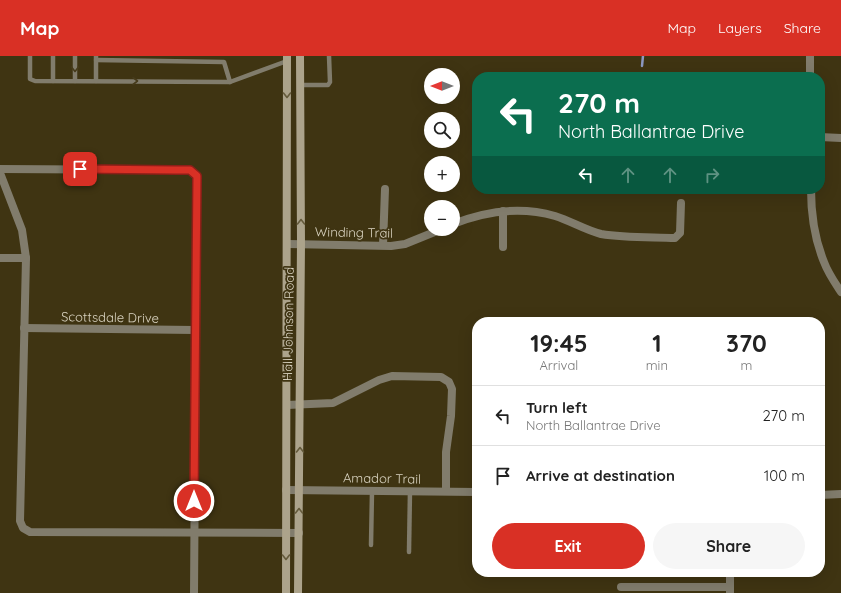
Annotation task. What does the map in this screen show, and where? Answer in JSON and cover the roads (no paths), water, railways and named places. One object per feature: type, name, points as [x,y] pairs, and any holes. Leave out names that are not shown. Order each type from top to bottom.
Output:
[{"type":"main road","name":"Hall Johnson Road","points":[[286,593],[288,244],[287,58]]},
{"type":"main road","points":[[287,58],[300,59]]},
{"type":"main road","name":"Hall Johnson Road","points":[[298,593],[301,244],[300,59]]},
{"type":"street","points":[[810,56],[810,72]]},
{"type":"street","points":[[825,138],[841,138]]},
{"type":"street","points":[[0,169],[175,170],[194,172],[197,176],[194,593]]},
{"type":"street","points":[[0,173],[22,230],[26,258],[20,521],[23,528],[30,532],[299,533]]},
{"type":"street","points":[[383,246],[385,189]]},
{"type":"street","points":[[812,194],[819,249],[825,264],[841,292]]},
{"type":"street","points":[[460,222],[484,213],[504,210],[529,211],[555,216],[602,234],[675,238],[678,236],[680,203]]},
{"type":"street","points":[[504,210],[504,247]]},
{"type":"street","name":"Winding Trail","points":[[288,244],[383,246],[405,244],[425,236]]},
{"type":"street","points":[[0,258],[26,258]]},
{"type":"street","name":"Scottsdale Drive","points":[[24,328],[195,330]]},
{"type":"street","points":[[287,405],[333,403],[379,380],[392,376],[435,375],[445,379],[449,382],[452,389],[451,416],[446,452],[446,491]]},
{"type":"street","name":"Amador Trail","points":[[286,490],[410,490],[472,492]]},
{"type":"street","points":[[825,494],[841,494]]},
{"type":"street","points":[[621,587],[730,590],[730,577]]},
{"type":"lane","points":[[30,56],[30,79],[53,81],[230,82],[287,58]]},
{"type":"lane","points":[[53,56],[53,81]]},
{"type":"lane","points":[[75,56],[75,81]]},
{"type":"lane","points":[[300,84],[328,84],[330,82],[330,56]]},
{"type":"lane","points":[[96,81],[96,58],[224,62],[230,82]]},
{"type":"lane","points":[[371,545],[372,490]]},
{"type":"lane","points":[[410,490],[410,552]]},
{"type":"waterway","points":[[642,66],[643,56]]}]
